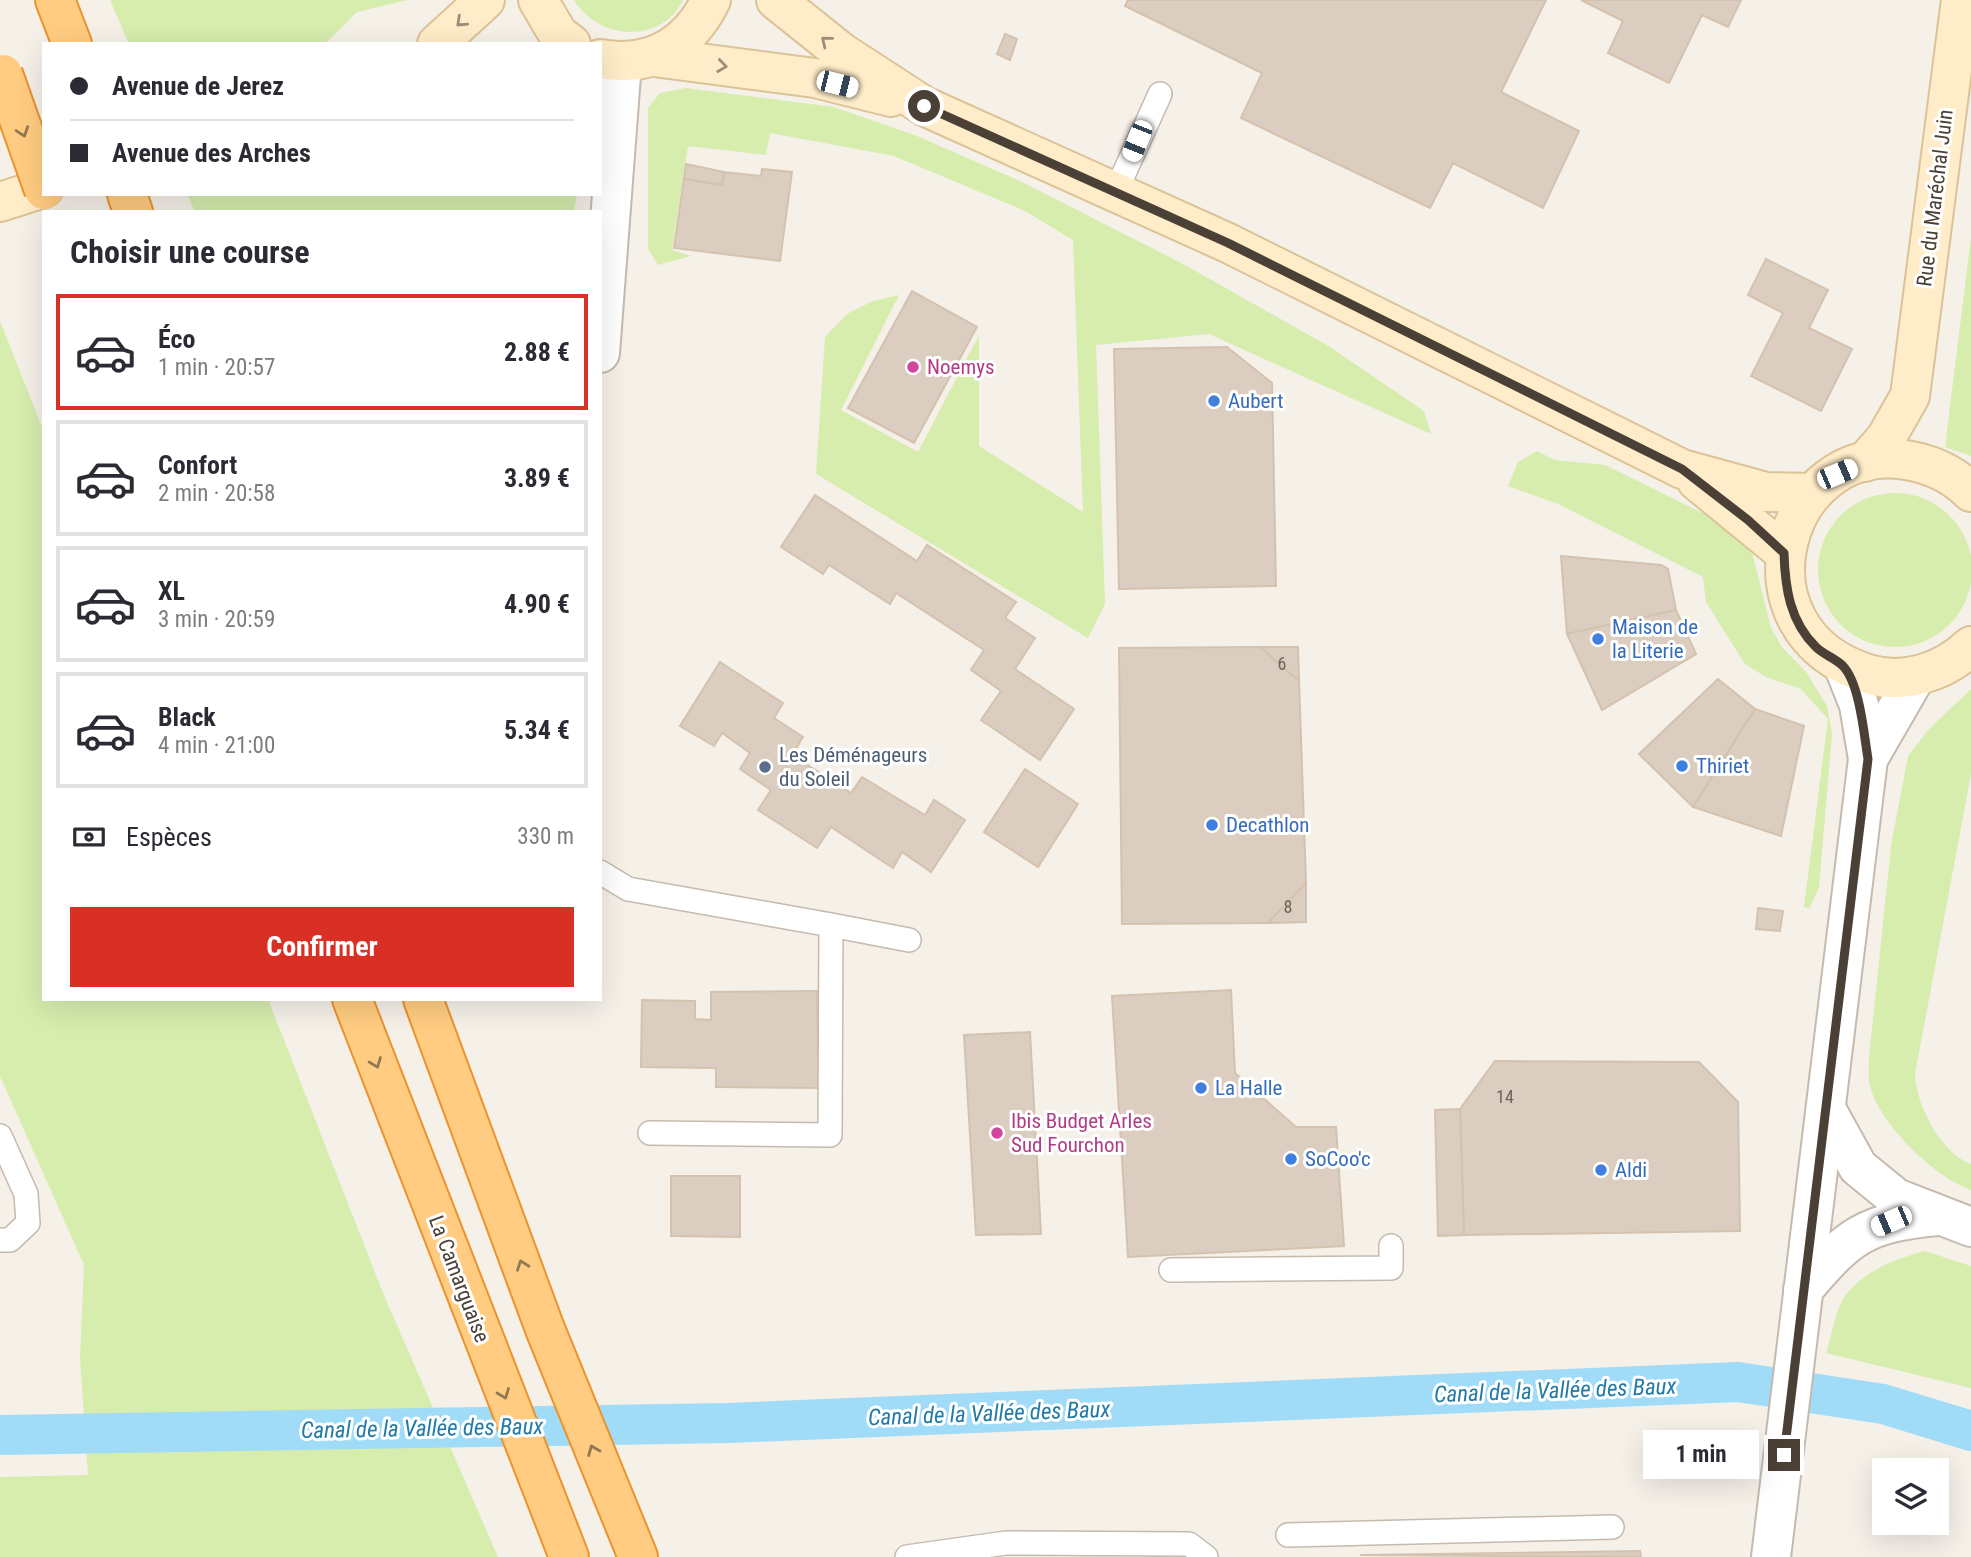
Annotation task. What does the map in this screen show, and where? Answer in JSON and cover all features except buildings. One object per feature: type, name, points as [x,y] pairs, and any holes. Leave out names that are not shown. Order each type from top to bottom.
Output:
[{"type":"highway","points":[[55,0],[73,42]]},
{"type":"highway","points":[[72,0],[74,42]]},
{"type":"highway","points":[[1,70],[42,185]]},
{"type":"highway","name":"La Camarguaise","points":[[353,1001],[569,1557]]},
{"type":"highway","points":[[424,1001],[545,1329],[638,1557]]},
{"type":"main road","points":[[439,42],[485,0]]},
{"type":"main road","points":[[538,0],[558,34],[568,42]]},
{"type":"main road","points":[[625,59],[680,43],[693,29],[711,0]]},
{"type":"main road","points":[[776,0],[841,52],[924,106],[1251,254],[1682,469],[1748,520],[1784,553]]},
{"type":"main road","name":"Rue du Maréchal Juin","points":[[1927,464],[1918,443],[1910,396],[1961,0]]},
{"type":"main road","points":[[625,59],[815,78],[924,106]]},
{"type":"main road","points":[[0,202],[42,192]]},
{"type":"main road","name":"Rue du Maréchal Juin","points":[[1865,462],[1886,438],[1910,396]]},
{"type":"main road","points":[[1971,492],[1959,480],[1927,464],[1896,458],[1865,462],[1837,474],[1814,493],[1794,521],[1784,553],[1785,587],[1796,619],[1816,647],[1844,667],[1879,678],[1916,676],[1948,664],[1971,646]]},
{"type":"main road","points":[[1682,469],[1766,492],[1814,493]]},
{"type":"street","points":[[602,329],[625,59]]},
{"type":"street","points":[[1771,1557],[1868,759],[1859,705],[1844,667]]},
{"type":"street","points":[[1868,759],[1916,676]]},
{"type":"street","points":[[1826,1109],[1858,1167],[1896,1198],[1954,1222]]},
{"type":"street","points":[[1802,1297],[1832,1255],[1864,1232],[1891,1221],[1954,1222]]},
{"type":"lane","points":[[1116,191],[1160,94]]},
{"type":"lane","points":[[602,873],[628,888],[909,940]]},
{"type":"lane","points":[[650,1133],[830,1135],[831,925]]},
{"type":"lane","points":[[0,1136],[26,1194],[27,1223],[10,1240],[0,1240]]},
{"type":"lane","points":[[1171,1270],[1391,1268],[1391,1246]]},
{"type":"lane","points":[[1288,1535],[1612,1527]]},
{"type":"lane","points":[[908,1557],[1006,1543],[1189,1544],[1206,1557]]},
{"type":"green space","points":[[110,0],[407,0],[357,12],[327,42],[128,42]]},
{"type":"green space","points":[[574,0],[683,0],[673,15],[660,25],[629,32],[598,23]]},
{"type":"green space","points":[[686,88],[834,107],[917,136],[1022,182],[1185,265],[1330,347],[1424,411],[1431,434],[1209,334],[1096,345],[1105,604],[1088,638],[816,474],[825,337],[847,314],[873,301],[899,295],[841,410],[918,452],[979,335],[979,446],[1083,512],[1073,240],[1025,211],[894,156],[770,133],[766,155],[688,146],[672,250],[691,256],[658,265],[648,248],[648,108],[660,93]]},
{"type":"green space","points":[[188,196],[577,196],[574,210],[194,210]]},
{"type":"green space","points":[[1971,238],[1971,456],[1945,447]]},
{"type":"green space","points":[[0,321],[42,427],[42,1001],[269,1001],[383,1293],[498,1557],[0,1557],[0,1477],[88,1475],[80,1358],[84,1265],[0,1076]]},
{"type":"green space","points":[[1537,451],[1555,460],[1605,465],[1729,526],[1750,544],[1771,628],[1782,647],[1806,672],[1827,706],[1832,734],[1819,887],[1810,908],[1804,907],[1828,719],[1801,689],[1766,677],[1745,664],[1706,602],[1703,577],[1558,504],[1508,486],[1518,462]]},
{"type":"green space","points":[[1895,493],[1924,499],[1949,516],[1966,541],[1972,570],[1966,599],[1949,624],[1924,641],[1895,647],[1866,641],[1841,624],[1824,599],[1818,570],[1824,541],[1841,516],[1866,499]]},
{"type":"green space","points":[[1971,689],[1971,774],[1915,1074],[1925,1113],[1940,1139],[1949,1150],[1971,1164],[1971,1190],[1941,1174],[1897,1133],[1885,1117],[1870,1086],[1869,1058],[1891,846],[1908,756],[1929,729]]},
{"type":"green space","points":[[1925,1251],[1971,1266],[1971,1388],[1826,1353],[1840,1305],[1855,1285],[1888,1263]]},
{"type":"waterway","name":"Canal de la Vallée des Baux","points":[[0,1435],[728,1423],[1738,1382],[1883,1404],[1971,1431]]},
{"type":"place","name":"Noemys","points":[[913,367]]},
{"type":"place","name":"Aubert","points":[[1214,401]]},
{"type":"place","name":"Maison de la Literie","points":[[1598,639]]},
{"type":"place","name":"Thiriet","points":[[1682,766]]},
{"type":"place","name":"Les Déménageurs du Soleil","points":[[765,767]]},
{"type":"place","name":"Decathlon","points":[[1212,825]]},
{"type":"place","name":"La Halle","points":[[1201,1088]]},
{"type":"place","name":"Ibis Budget Arles Sud Fourchon","points":[[997,1133]]},
{"type":"place","name":"SoCoo'c","points":[[1291,1159]]},
{"type":"place","name":"Aldi","points":[[1601,1170]]},
{"type":"route","points":[[924,106],[1228,243],[1682,469],[1748,520],[1784,553],[1785,587],[1796,619],[1816,647],[1844,667],[1859,705],[1868,759],[1784,1455]]}]
